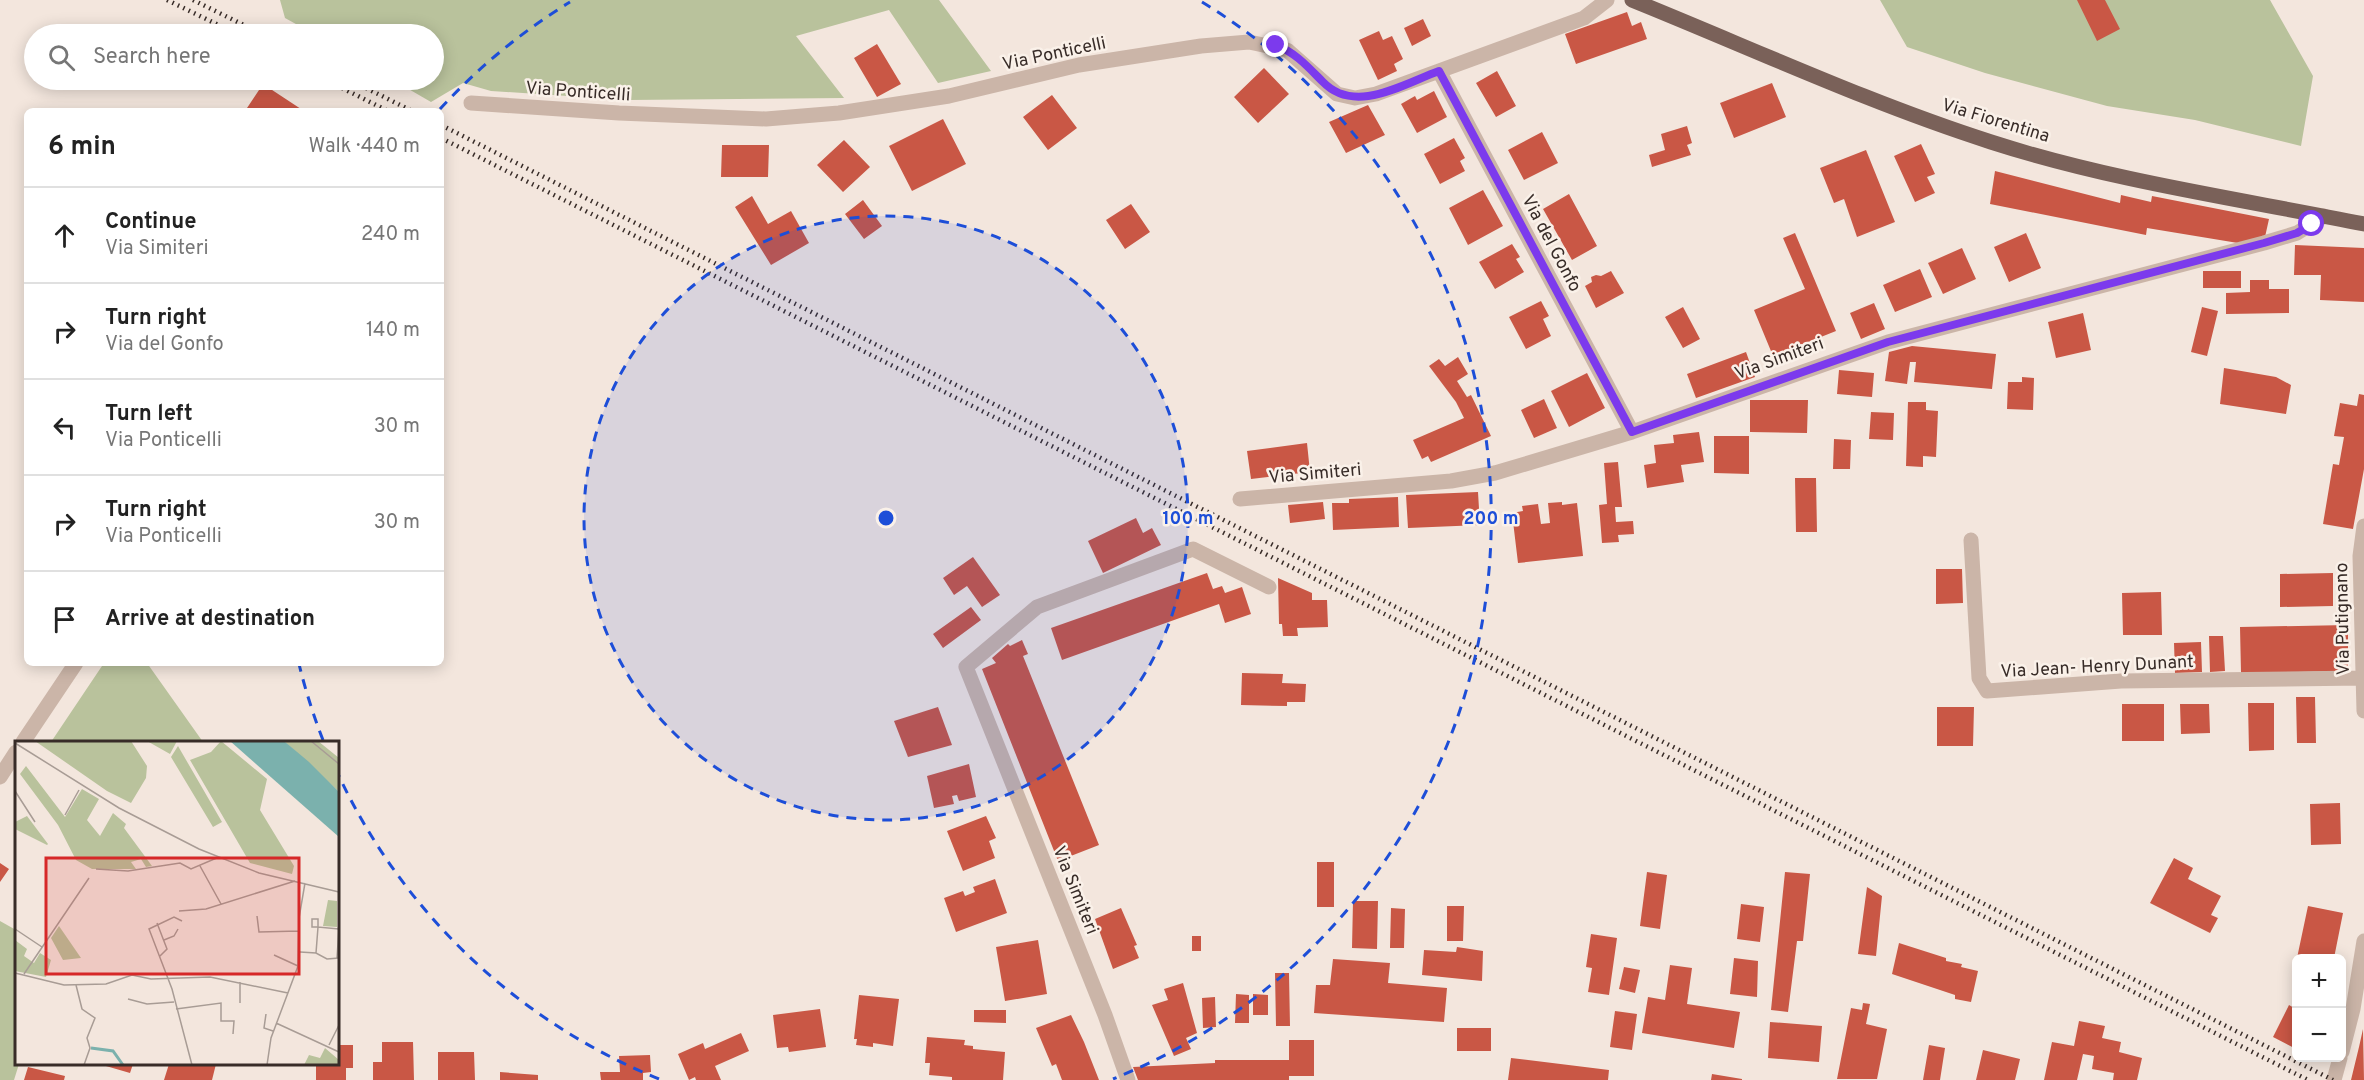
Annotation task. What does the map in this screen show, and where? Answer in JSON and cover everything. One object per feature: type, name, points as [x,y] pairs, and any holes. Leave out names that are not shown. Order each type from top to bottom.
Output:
[{"type":"main road","name":"Via Fiorentina","points":[[1632,0],[1912,114],[1994,143],[2077,165],[2364,224]]},
{"type":"street","name":"Via Ponticelli","points":[[471,103],[619,113],[766,119],[828,114],[949,96],[1079,65],[1201,46],[1249,42],[1287,50],[1330,90],[1344,97],[1365,97],[1584,18],[1607,0]]},
{"type":"street","name":"Via del Gonfo","points":[[1439,71],[1632,432]]},
{"type":"street","name":"Via Simiteri","points":[[1240,499],[1451,481],[1495,473],[1632,432],[1888,342],[2297,233],[2324,216]]},
{"type":"street","name":"Via Putignano","points":[[2364,526],[2360,556],[2364,711]]},
{"type":"street","name":"Via Jean- Henry Dunant","points":[[1971,540],[1979,678],[1987,691],[2121,681],[2363,678]]},
{"type":"street","name":"Via Simiteri","points":[[1128,1080],[1105,1015],[966,667],[1037,607],[1193,549],[1269,587]]},
{"type":"street","points":[[24,741],[74,666]]},
{"type":"street","points":[[0,777],[15,754]]},
{"type":"street","points":[[2346,1036],[2353,1009],[2364,940]]},
{"type":"street","points":[[2334,1080],[2339,1062]]},
{"type":"green space","points":[[280,0],[939,0],[991,71],[938,83],[889,10],[796,36],[844,98],[628,100],[491,91],[463,83],[431,102],[410,90],[444,90],[444,24],[296,24],[285,18]]},
{"type":"green space","points":[[1880,0],[2270,0],[2313,76],[2301,146],[2195,120],[2107,106],[1985,73],[1907,47]]},
{"type":"green space","points":[[102,666],[149,666],[202,741],[52,741]]},
{"type":"green space","points":[[0,921],[15,929],[15,1065],[19,1065],[14,1080],[0,1080]]},
{"type":"building","points":[[2077,0],[2105,0],[2120,29],[2097,41]]},
{"type":"building","points":[[1627,12],[1632,26],[1641,22],[1647,39],[1576,64],[1565,34]]},
{"type":"building","points":[[1423,19],[1431,36],[1412,46],[1404,28]]},
{"type":"building","points":[[1379,31],[1383,40],[1392,36],[1403,59],[1394,64],[1397,71],[1378,80],[1359,40]]},
{"type":"building","points":[[877,44],[901,84],[877,97],[854,58]]},
{"type":"building","points":[[1264,68],[1289,94],[1258,123],[1234,97]]},
{"type":"building","points":[[1497,71],[1516,106],[1496,117],[1476,83]]},
{"type":"building","points":[[1772,83],[1786,117],[1734,138],[1720,103]]},
{"type":"building","points":[[259,90],[272,90],[299,108],[247,108]]},
{"type":"building","points":[[1434,91],[1447,117],[1417,133],[1401,104],[1415,96],[1417,100]]},
{"type":"building","points":[[1052,95],[1077,128],[1048,150],[1023,117]]},
{"type":"building","points":[[1368,105],[1385,135],[1346,153],[1329,122]]},
{"type":"building","points":[[943,119],[966,164],[912,191],[889,146]]},
{"type":"building","points":[[1687,126],[1692,143],[1687,145],[1691,155],[1652,167],[1649,155],[1665,150],[1661,134]]},
{"type":"building","points":[[1542,132],[1558,163],[1524,180],[1508,150]]},
{"type":"building","points":[[1454,138],[1465,158],[1460,161],[1465,171],[1440,184],[1424,154]]},
{"type":"building","points":[[844,140],[870,167],[843,192],[817,165]]},
{"type":"building","points":[[1921,144],[1935,174],[1927,177],[1935,193],[1915,202],[1894,156]]},
{"type":"building","points":[[722,145],[769,145],[768,177],[721,177]]},
{"type":"building","points":[[1866,150],[1895,222],[1857,237],[1844,199],[1834,203],[1820,168]]},
{"type":"building","points":[[1995,171],[2120,203],[2121,195],[2151,202],[2152,196],[2269,219],[2265,237],[2244,244],[2147,228],[2146,235],[1990,204]]},
{"type":"building","points":[[1483,190],[1503,226],[1468,245],[1449,208]]},
{"type":"building","points":[[1569,194],[1597,246],[1572,260],[1543,209]]},
{"type":"building","points":[[752,196],[768,224],[791,211],[809,243],[771,265],[735,207]]},
{"type":"building","points":[[863,200],[882,226],[864,239],[845,214]]},
{"type":"building","points":[[1131,204],[1150,232],[1125,249],[1106,220]]},
{"type":"building","points":[[1795,233],[1836,331],[1773,356],[1754,310],[1805,289],[1783,238]]},
{"type":"building","points":[[2026,233],[2041,268],[2009,282],[1994,247]]},
{"type":"building","points":[[1512,244],[1520,257],[1516,259],[1524,272],[1495,289],[1479,262]]},
{"type":"building","points":[[2295,245],[2364,248],[2364,302],[2320,300],[2321,275],[2294,275]]},
{"type":"building","points":[[1962,248],[1976,279],[1943,294],[1928,263]]},
{"type":"building","points":[[1920,269],[1932,297],[1895,312],[1883,285]]},
{"type":"building","points":[[1611,271],[1624,293],[1596,308],[1585,286],[1592,282],[1591,277],[1601,276]]},
{"type":"building","points":[[2203,271],[2241,271],[2241,288],[2203,288]]},
{"type":"building","points":[[2250,280],[2269,280],[2269,289],[2289,289],[2289,313],[2226,314],[2226,293],[2250,292]]},
{"type":"building","points":[[1541,301],[1549,316],[1543,319],[1551,336],[1526,349],[1509,317]]},
{"type":"building","points":[[1874,303],[1885,329],[1861,339],[1850,313]]},
{"type":"building","points":[[1683,307],[1700,339],[1683,348],[1665,317]]},
{"type":"building","points":[[2202,307],[2218,311],[2207,356],[2191,352]]},
{"type":"building","points":[[2083,313],[2091,350],[2056,358],[2048,322]]},
{"type":"building","points":[[1912,346],[1996,354],[1992,389],[1914,382],[1916,362],[1910,362],[1907,384],[1885,381],[1889,352]]},
{"type":"building","points":[[1746,352],[1755,377],[1696,398],[1687,374]]},
{"type":"building","points":[[1458,357],[1468,374],[1457,381],[1467,397],[1471,395],[1491,436],[1431,462],[1428,456],[1422,459],[1413,440],[1464,418],[1456,402],[1429,366],[1439,359],[1445,366]]},
{"type":"building","points":[[2224,368],[2276,377],[2291,385],[2286,414],[2220,404]]},
{"type":"building","points":[[1839,370],[1874,373],[1872,397],[1837,394]]},
{"type":"building","points":[[1587,373],[1605,408],[1569,427],[1551,391]]},
{"type":"building","points":[[2022,377],[2034,378],[2033,410],[2007,409],[2008,382],[2022,382]]},
{"type":"building","points":[[2359,394],[2364,395],[2364,469],[2353,529],[2323,524],[2333,464],[2339,465],[2344,437],[2334,436],[2340,403],[2357,406]]},
{"type":"building","points":[[1544,399],[1557,428],[1534,438],[1521,410]]},
{"type":"building","points":[[1750,400],[1808,400],[1807,433],[1750,432]]},
{"type":"building","points":[[1908,402],[1926,402],[1926,410],[1938,411],[1936,457],[1923,456],[1923,467],[1906,466]]},
{"type":"building","points":[[1871,412],[1894,413],[1893,440],[1869,439]]},
{"type":"building","points":[[1699,432],[1704,462],[1681,465],[1684,482],[1647,488],[1644,465],[1656,463],[1654,445],[1674,443],[1673,435]]},
{"type":"building","points":[[1714,436],[1749,436],[1749,474],[1714,473]]},
{"type":"building","points":[[1834,439],[1851,440],[1850,469],[1833,469]]},
{"type":"building","points":[[1307,443],[1310,472],[1251,479],[1247,451]]},
{"type":"building","points":[[1618,462],[1622,507],[1615,507],[1616,522],[1633,521],[1634,534],[1618,535],[1619,542],[1602,543],[1599,505],[1607,504],[1604,463]]},
{"type":"building","points":[[1795,478],[1816,478],[1817,532],[1796,532]]},
{"type":"building","points":[[1478,492],[1480,525],[1408,528],[1406,495]]},
{"type":"building","points":[[1398,497],[1399,527],[1333,530],[1332,503],[1349,503],[1349,499]]},
{"type":"building","points":[[1323,502],[1325,519],[1290,523],[1288,505]]},
{"type":"building","points":[[1562,502],[1562,505],[1577,503],[1583,556],[1518,563],[1512,513],[1523,511],[1522,506],[1538,504],[1541,524],[1550,523],[1548,503]]},
{"type":"building","points":[[1136,518],[1143,533],[1152,528],[1161,545],[1103,573],[1088,541]]},
{"type":"building","points":[[973,557],[1000,595],[982,607],[967,586],[954,595],[943,578]]},
{"type":"building","points":[[1936,569],[1962,569],[1963,603],[1936,604]]},
{"type":"building","points":[[1207,573],[1213,589],[1222,586],[1225,593],[1242,587],[1251,614],[1225,623],[1219,604],[1062,660],[1051,628]]},
{"type":"building","points":[[2333,573],[2333,606],[2280,607],[2280,574]]},
{"type":"building","points":[[1278,578],[1312,593],[1312,600],[1327,600],[1328,627],[1297,628],[1298,636],[1283,636],[1282,624],[1279,624]]},
{"type":"building","points":[[2161,592],[2162,635],[2123,635],[2122,593]]},
{"type":"building","points":[[971,607],[981,620],[943,648],[933,634]]},
{"type":"building","points":[[2348,625],[2348,671],[2241,673],[2240,627]]},
{"type":"building","points":[[2209,636],[2223,636],[2225,671],[2210,672]]},
{"type":"building","points":[[1022,640],[1028,654],[1023,656],[1099,845],[1058,861],[982,669],[996,663],[992,658],[1008,644],[1010,646]]},
{"type":"building","points":[[2201,642],[2202,672],[2175,673],[2174,643]]},
{"type":"building","points":[[1242,673],[1283,674],[1282,683],[1306,684],[1305,702],[1287,702],[1287,706],[1241,705]]},
{"type":"building","points":[[2296,697],[2315,697],[2316,743],[2297,743]]},
{"type":"building","points":[[2248,703],[2274,703],[2274,750],[2249,751]]},
{"type":"building","points":[[2122,704],[2164,704],[2164,741],[2122,741]]},
{"type":"building","points":[[2180,704],[2209,704],[2210,733],[2181,734]]},
{"type":"building","points":[[938,707],[952,745],[908,757],[894,721]]},
{"type":"building","points":[[1937,707],[1974,707],[1973,746],[1937,746]]},
{"type":"building","points":[[969,764],[976,797],[959,801],[957,795],[952,796],[954,804],[934,808],[927,776]]},
{"type":"building","points":[[2340,803],[2341,844],[2311,845],[2310,804]]},
{"type":"building","points":[[986,816],[996,838],[989,841],[995,858],[963,871],[947,831]]},
{"type":"building","points":[[2174,858],[2193,868],[2188,879],[2221,896],[2211,915],[2218,918],[2210,933],[2150,903]]},
{"type":"building","points":[[1317,862],[1334,862],[1334,907],[1317,907]]},
{"type":"building","points":[[0,863],[9,869],[0,882]]},
{"type":"building","points":[[1647,872],[1667,875],[1660,929],[1640,926]]},
{"type":"building","points":[[1785,872],[1810,874],[1803,941],[1797,941],[1788,1012],[1771,1010]]},
{"type":"building","points":[[995,879],[1007,913],[956,932],[944,898],[963,891],[965,896],[975,892],[973,887]]},
{"type":"building","points":[[1867,887],[1882,896],[1876,956],[1858,954]]},
{"type":"building","points":[[1353,901],[1378,901],[1377,949],[1352,948]]},
{"type":"building","points":[[1741,904],[1764,907],[1760,942],[1737,939]]},
{"type":"building","points":[[1447,906],[1464,906],[1463,941],[1447,941]]},
{"type":"building","points":[[2308,906],[2343,913],[2335,954],[2298,954]]},
{"type":"building","points":[[1121,908],[1137,945],[1134,946],[1139,958],[1113,969],[1095,919]]},
{"type":"building","points":[[1391,908],[1405,909],[1404,948],[1390,948]]},
{"type":"building","points":[[1591,934],[1617,938],[1609,995],[1588,992],[1592,968],[1586,967]]},
{"type":"building","points":[[1192,936],[1201,936],[1201,951],[1192,951]]},
{"type":"building","points":[[1038,940],[1047,994],[1005,1001],[996,947]]},
{"type":"building","points":[[1899,943],[1946,958],[1946,961],[1962,964],[1961,967],[1978,971],[1971,1002],[1955,999],[1955,995],[1892,974]]},
{"type":"building","points":[[1457,947],[1483,951],[1482,981],[1422,975],[1424,950],[1456,952]]},
{"type":"building","points":[[1734,958],[1758,961],[1757,997],[1730,994]]},
{"type":"building","points":[[1333,959],[1390,963],[1388,983],[1447,988],[1444,1022],[1314,1013],[1316,985],[1330,985]]},
{"type":"building","points":[[1670,965],[1692,968],[1687,1004],[1740,1012],[1734,1048],[1642,1033],[1648,997],[1665,1000]]},
{"type":"building","points":[[1624,967],[1640,970],[1635,993],[1619,989]]},
{"type":"building","points":[[1275,973],[1289,973],[1290,1026],[1276,1026]]},
{"type":"building","points":[[1183,983],[1197,1033],[1186,1038],[1191,1049],[1174,1056],[1152,1005],[1168,1000],[1164,989]]},
{"type":"building","points":[[1236,994],[1249,995],[1249,1023],[1235,1023]]},
{"type":"building","points":[[1253,994],[1268,995],[1268,1015],[1253,1015]]},
{"type":"building","points":[[859,995],[899,999],[893,1046],[873,1043],[873,1047],[856,1045],[857,1039],[854,1039]]},
{"type":"building","points":[[1215,997],[1216,1027],[1203,1028],[1202,998]]},
{"type":"building","points":[[1863,1003],[1870,1004],[1866,1024],[1887,1029],[1877,1079],[1837,1079],[1851,1008],[1862,1010]]},
{"type":"building","points":[[2289,1005],[2292,1007],[2292,1047],[2273,1037]]},
{"type":"building","points":[[820,1009],[826,1047],[789,1052],[788,1047],[777,1048],[773,1015]]},
{"type":"building","points":[[974,1010],[1006,1010],[1006,1023],[974,1022]]},
{"type":"building","points":[[1615,1011],[1637,1014],[1632,1050],[1610,1047]]},
{"type":"building","points":[[1071,1015],[1099,1080],[1062,1080],[1056,1064],[1052,1066],[1036,1028]]},
{"type":"building","points":[[2079,1021],[2105,1026],[2102,1038],[2121,1042],[2119,1052],[2142,1058],[2137,1080],[2113,1080],[2114,1073],[2092,1069],[2094,1056],[2083,1054],[2077,1080],[2044,1080],[2052,1042],[2074,1046]]},
{"type":"building","points":[[1770,1022],[1822,1026],[1819,1062],[1768,1058]]},
{"type":"building","points":[[1457,1028],[1491,1028],[1491,1051],[1457,1051]]},
{"type":"building","points":[[2363,1029],[2364,1080],[2351,1080],[2359,1047]]},
{"type":"building","points":[[741,1033],[749,1051],[715,1066],[721,1080],[696,1080],[695,1077],[689,1080],[678,1054],[703,1043],[705,1049]]},
{"type":"building","points":[[927,1037],[965,1040],[964,1045],[973,1046],[973,1049],[1005,1052],[1003,1080],[952,1080],[952,1077],[929,1075],[930,1063],[925,1063]]},
{"type":"building","points":[[1289,1040],[1314,1040],[1314,1076],[1289,1076],[1289,1080],[1138,1080],[1133,1067],[1215,1063],[1215,1060],[1289,1060]]},
{"type":"building","points":[[382,1042],[413,1042],[414,1080],[373,1080],[373,1062],[382,1062]]},
{"type":"building","points":[[339,1045],[353,1045],[353,1068],[346,1068],[346,1080],[316,1080],[316,1065],[339,1065]]},
{"type":"building","points":[[1929,1045],[1945,1048],[1940,1080],[1923,1080]]},
{"type":"building","points":[[1983,1050],[2020,1059],[2015,1080],[1976,1080]]},
{"type":"building","points":[[438,1052],[474,1052],[475,1080],[438,1080]]},
{"type":"building","points":[[650,1055],[651,1072],[643,1073],[643,1080],[601,1080],[600,1072],[620,1072],[619,1056]]},
{"type":"building","points":[[1511,1058],[1609,1070],[1608,1080],[1508,1080]]},
{"type":"building","points":[[102,1065],[133,1065],[130,1073]]},
{"type":"building","points":[[169,1065],[216,1065],[212,1080],[164,1080]]},
{"type":"building","points":[[28,1067],[65,1076],[64,1080],[24,1080]]},
{"type":"building","points":[[500,1072],[538,1075],[538,1080],[500,1080]]},
{"type":"building","points":[[1712,1074],[1742,1079],[1742,1080],[1711,1080]]},
{"type":"railway","points":[[167,0],[216,24]]},
{"type":"railway","points":[[193,0],[242,24]]},
{"type":"railway","points":[[346,90],[382,108]]},
{"type":"railway","points":[[370,90],[406,108]]},
{"type":"railway","points":[[444,127],[2333,1080]]},
{"type":"railway","points":[[444,140],[2308,1080]]},
{"type":"route","points":[[1276,45],[1297,56],[1330,90],[1344,97],[1355,98],[1376,94],[1439,71],[1632,432],[1888,342],[2010,308],[2264,243],[2297,233],[2312,224]]}]
